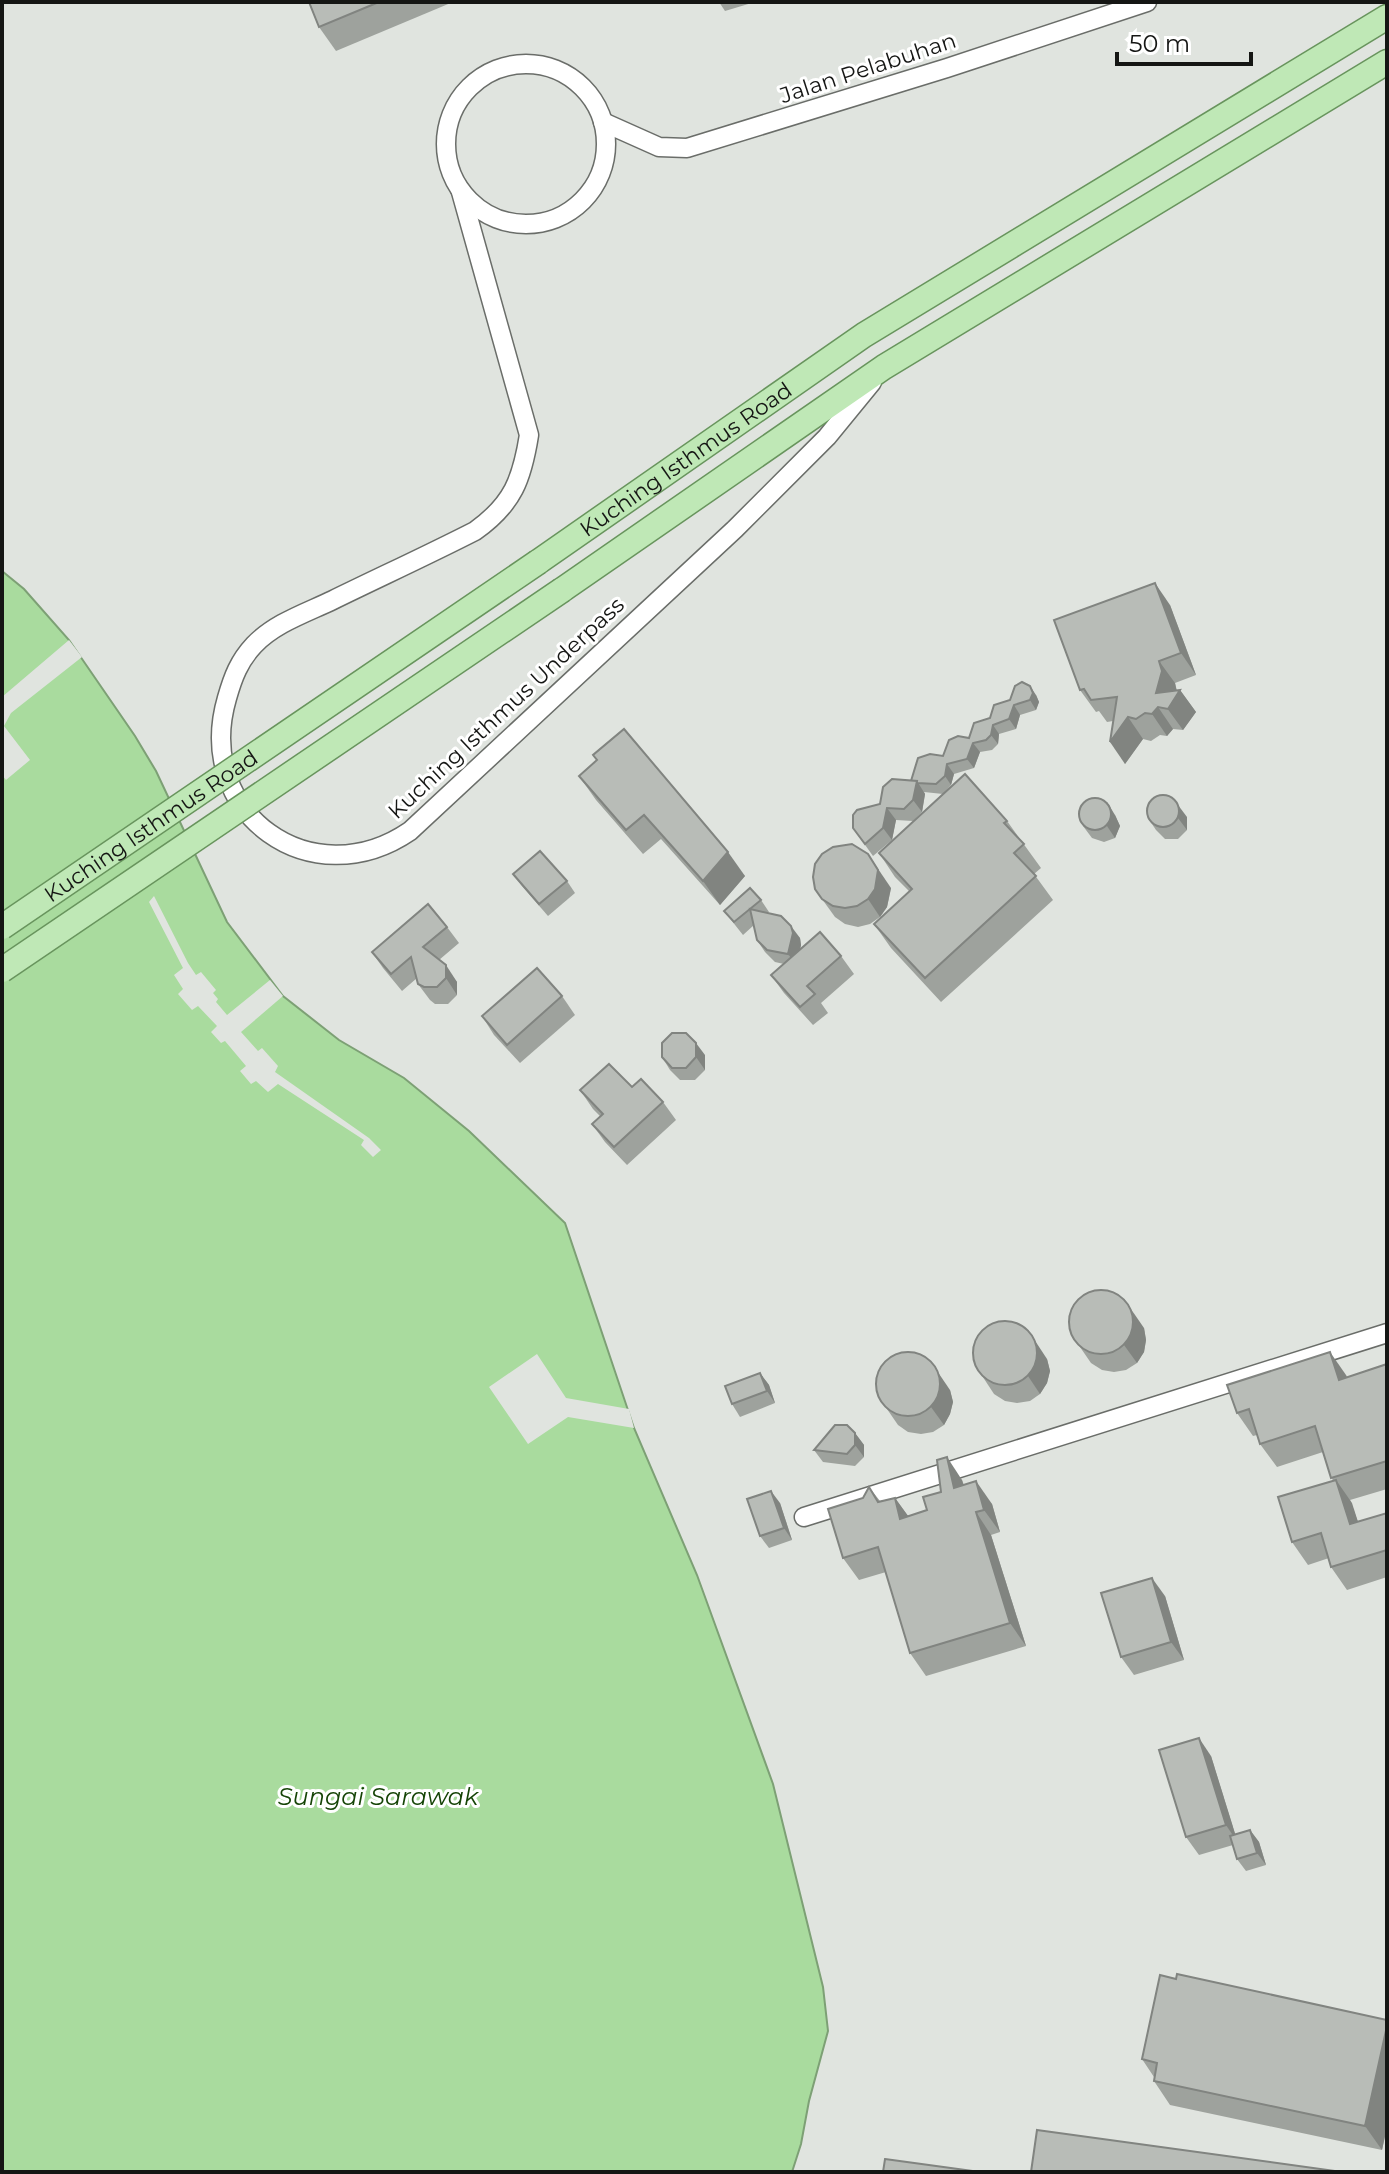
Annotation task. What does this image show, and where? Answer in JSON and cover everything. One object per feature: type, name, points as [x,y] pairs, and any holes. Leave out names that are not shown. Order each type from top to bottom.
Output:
[{"type":"main road","name":"Kuching Isthmus Road","points":[[2,927],[538,562],[864,335],[1387,17]]},
{"type":"main road","name":"Kuching Isthmus Road","points":[[2,970],[884,367],[1387,62]]},
{"type":"street","name":"Jalan Pelabuhan","points":[[603,122],[659,147],[687,148],[947,68],[1147,2]]},
{"type":"street","points":[[522,64],[547,66],[570,76],[588,93],[603,122],[606,156],[593,189],[578,205],[560,217],[539,223],[517,224],[496,218],[477,207],[461,192],[447,162],[446,129],[460,96],[488,72],[522,64]]},
{"type":"street","name":"Kuching Isthmus Underpass","points":[[461,192],[529,435],[524,469],[511,497],[493,518],[475,531],[270,630],[238,664],[222,713],[221,749],[231,791],[255,823],[278,839],[314,854],[350,856],[389,846],[410,831],[735,529],[827,437],[884,367]]},
{"type":"street","points":[[804,1517],[1387,1333]]},
{"type":"water","name":"Sungai Sarawak","points":[[2,571],[24,589],[69,640],[135,736],[156,771],[227,922],[283,996],[339,1040],[404,1078],[469,1131],[565,1223],[634,1428],[697,1575],[773,1784],[823,1987],[828,2031],[792,2172],[2,2172]]},
{"type":"pier","points":[[69,640],[82,657],[11,713],[4,726],[30,760],[6,780],[2,775],[2,697]]},
{"type":"pier","points":[[154,896],[188,963],[196,975],[201,972],[216,990],[213,993],[218,999],[216,1002],[227,1015],[270,980],[283,996],[241,1032],[258,1051],[262,1048],[278,1066],[275,1072],[369,1138],[381,1150],[373,1157],[361,1145],[364,1140],[278,1084],[268,1092],[256,1081],[251,1084],[240,1071],[246,1066],[225,1041],[221,1043],[211,1032],[217,1026],[198,1006],[192,1010],[178,994],[183,989],[174,975],[183,968],[149,902]]},
{"type":"pier","points":[[537,1354],[566,1398],[629,1409],[634,1428],[568,1417],[528,1444],[489,1387]]},
{"type":"building","points":[[309,2],[379,2],[319,27]]},
{"type":"building","points":[[1155,583],[1181,653],[1159,661],[1162,671],[1156,693],[1180,690],[1168,709],[1158,707],[1152,714],[1145,713],[1136,719],[1128,717],[1110,742],[1117,697],[1091,700],[1084,689],[1080,690],[1054,620]]},
{"type":"building","points":[[1022,682],[1030,686],[1033,693],[1030,700],[1014,705],[1009,719],[993,725],[991,735],[986,740],[973,743],[967,759],[947,764],[945,776],[936,784],[911,781],[918,758],[930,754],[943,756],[949,740],[958,736],[969,738],[974,723],[990,718],[994,705],[1010,700],[1015,686]]},
{"type":"building","points":[[624,729],[728,852],[703,881],[644,815],[626,830],[579,776],[597,760],[593,755]]},
{"type":"building","points":[[965,774],[1024,844],[1014,853],[1036,876],[925,978],[874,924],[912,889],[879,853]]},
{"type":"building","points":[[892,779],[917,781],[913,800],[904,809],[887,808],[883,828],[865,844],[853,828],[853,815],[857,810],[880,804],[883,787]]},
{"type":"building","points":[[1163,795],[1174,800],[1179,811],[1174,822],[1163,827],[1152,822],[1147,811],[1152,800]]},
{"type":"building","points":[[1095,798],[1106,803],[1111,814],[1106,825],[1095,830],[1084,825],[1079,814],[1084,803]]},
{"type":"building","points":[[852,844],[868,854],[878,870],[875,889],[868,899],[857,906],[833,906],[822,899],[815,889],[815,864],[822,854],[833,847]]},
{"type":"building","points":[[540,851],[567,881],[539,904],[513,874]]},
{"type":"building","points":[[750,888],[761,900],[734,922],[724,911]]},
{"type":"building","points":[[428,904],[447,927],[423,947],[446,965],[446,978],[437,987],[418,984],[411,957],[391,974],[372,952]]},
{"type":"building","points":[[750,909],[781,916],[791,926],[793,933],[788,954],[767,950],[757,940]]},
{"type":"building","points":[[820,932],[841,956],[807,986],[815,994],[800,1007],[771,975]]},
{"type":"building","points":[[537,968],[562,996],[507,1045],[482,1016]]},
{"type":"building","points":[[672,1033],[686,1033],[696,1043],[696,1057],[686,1068],[672,1068],[662,1057],[662,1043]]},
{"type":"building","points":[[609,1064],[632,1087],[641,1079],[663,1102],[614,1147],[592,1124],[603,1114],[580,1090]]},
{"type":"building","points":[[1101,1290],[1124,1299],[1133,1322],[1124,1345],[1101,1354],[1078,1345],[1069,1322],[1078,1299]]},
{"type":"building","points":[[1005,1321],[1028,1330],[1037,1353],[1028,1376],[1005,1385],[982,1376],[973,1353],[982,1330]]},
{"type":"building","points":[[908,1352],[931,1361],[940,1384],[931,1407],[908,1416],[885,1407],[876,1384],[885,1361]]},
{"type":"building","points":[[1330,1352],[1339,1380],[1387,1364],[1387,1461],[1331,1478],[1315,1426],[1260,1444],[1249,1409],[1237,1413],[1227,1385]]},
{"type":"building","points":[[760,1373],[767,1391],[732,1404],[725,1386]]},
{"type":"building","points":[[835,1425],[847,1425],[855,1433],[855,1445],[847,1454],[814,1450]]},
{"type":"building","points":[[947,1457],[954,1488],[976,1481],[984,1510],[976,1512],[1010,1623],[910,1653],[878,1547],[843,1558],[828,1509],[863,1498],[869,1487],[878,1502],[895,1498],[900,1519],[927,1510],[923,1497],[941,1492],[937,1460]]},
{"type":"building","points":[[1336,1480],[1350,1524],[1387,1513],[1387,1550],[1331,1567],[1321,1533],[1292,1542],[1278,1497]]},
{"type":"building","points":[[771,1491],[784,1528],[760,1536],[747,1499]]},
{"type":"building","points":[[1152,1578],[1171,1642],[1121,1657],[1101,1593]]},
{"type":"building","points":[[1199,1738],[1226,1825],[1186,1837],[1159,1750]]},
{"type":"building","points":[[1250,1830],[1257,1853],[1237,1859],[1230,1836]]},
{"type":"building","points":[[1177,1974],[1387,2020],[1365,2126],[1154,2081],[1157,2063],[1142,2059],[1160,1975],[1176,1979]]},
{"type":"building","points":[[1037,2130],[1342,2172],[1031,2172]]},
{"type":"building","points":[[885,2159],[980,2172],[883,2172]]}]
